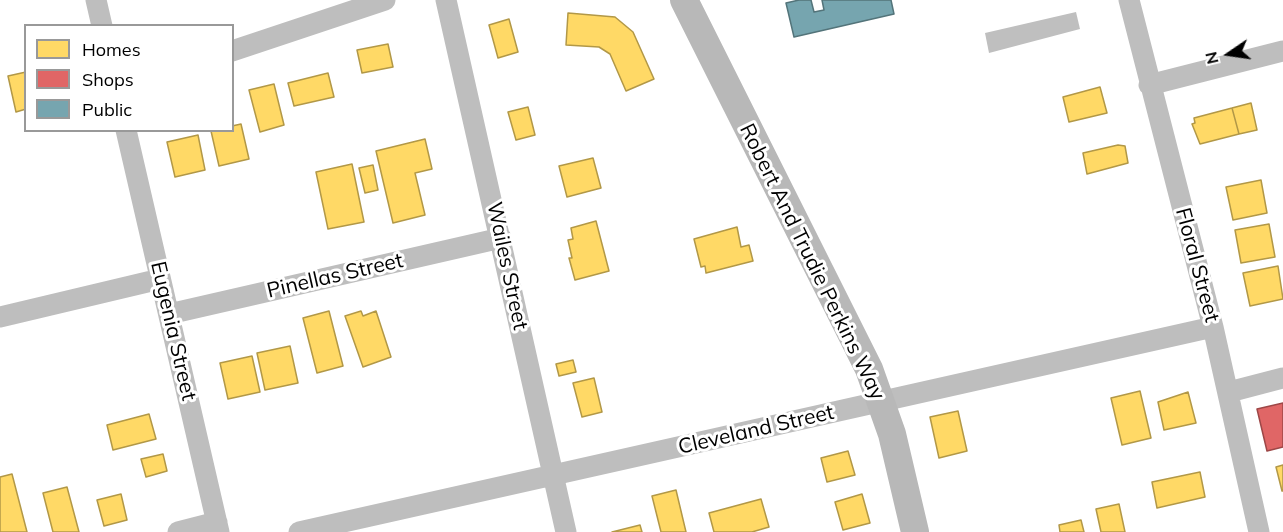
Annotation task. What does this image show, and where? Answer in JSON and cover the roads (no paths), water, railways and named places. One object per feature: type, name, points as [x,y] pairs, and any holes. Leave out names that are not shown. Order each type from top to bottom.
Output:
[{"type":"street","points":[[96,0],[102,24]]},
{"type":"street","points":[[234,50],[385,0]]},
{"type":"street","name":"Wailes Street","points":[[446,0],[566,532]]},
{"type":"street","name":"Robert And Trudie Perkins Way","points":[[684,0],[869,369],[892,434],[915,532]]},
{"type":"street","name":"Floral Street","points":[[1129,0],[1213,327],[1259,532]]},
{"type":"street","points":[[1149,85],[1283,51]]},
{"type":"street","name":"Eugenia Street","points":[[126,132],[218,527]]},
{"type":"street","name":"Pinellas Street","points":[[169,314],[501,238]]},
{"type":"street","points":[[0,317],[160,279]]},
{"type":"street","name":"Cleveland Street","points":[[299,532],[1213,327]]},
{"type":"street","points":[[1228,392],[1283,378]]},
{"type":"street","points":[[178,532],[218,527]]}]
